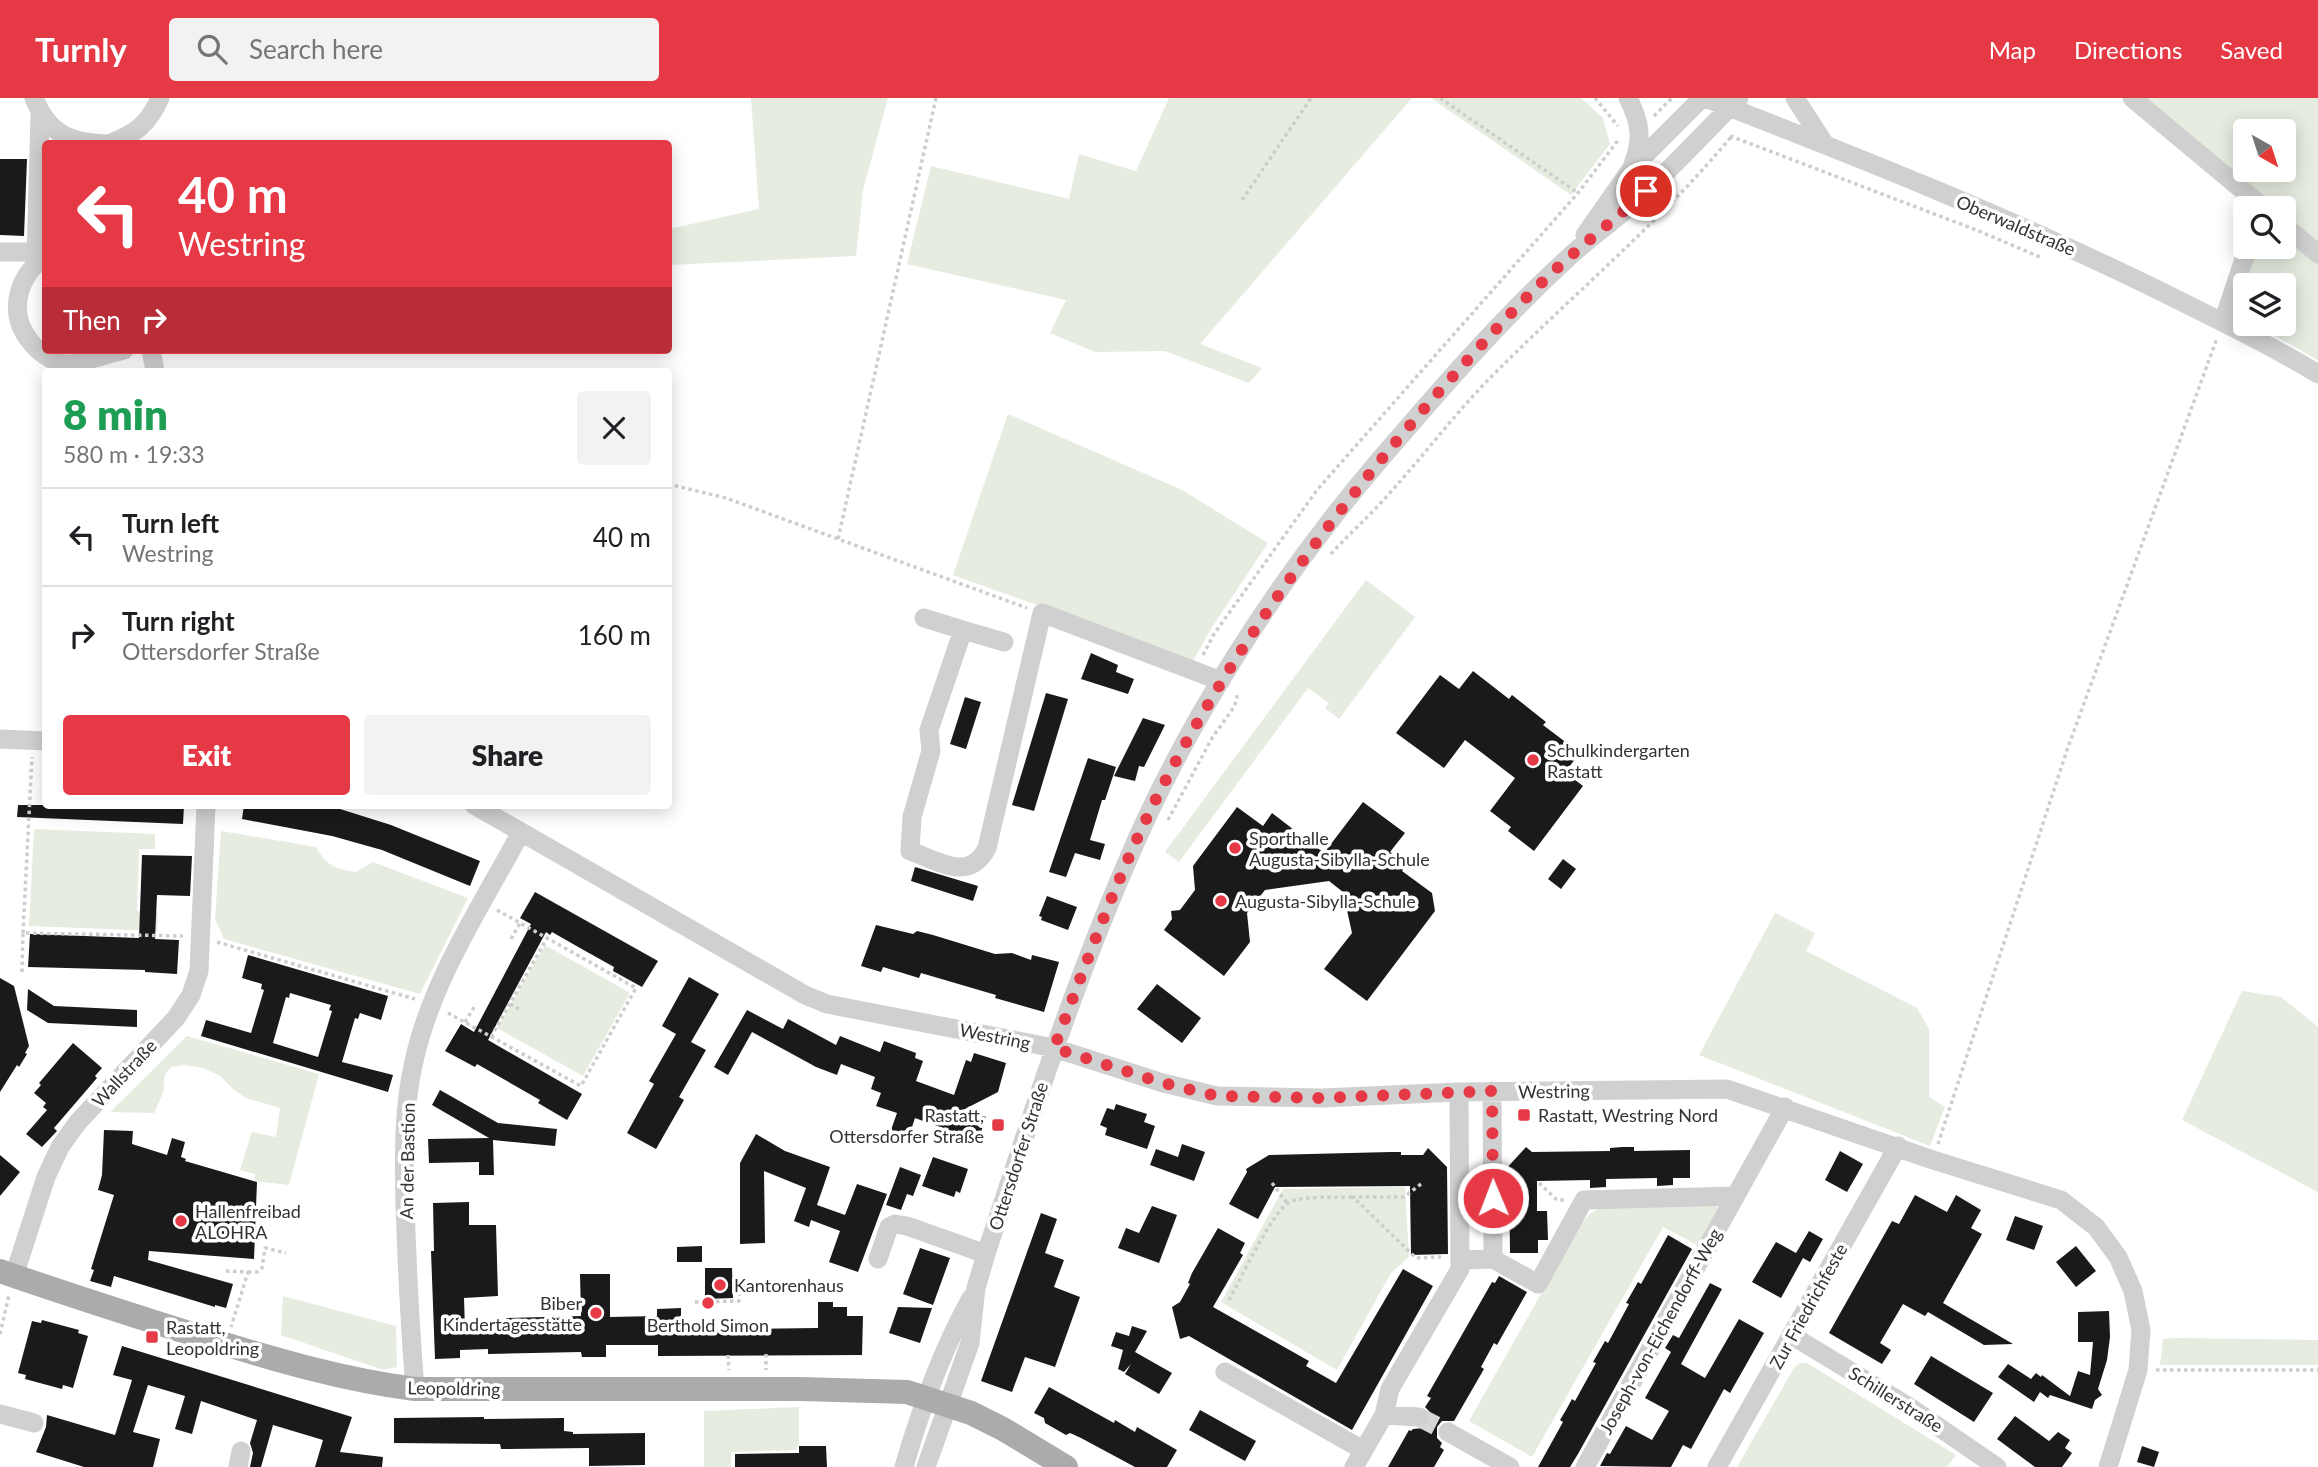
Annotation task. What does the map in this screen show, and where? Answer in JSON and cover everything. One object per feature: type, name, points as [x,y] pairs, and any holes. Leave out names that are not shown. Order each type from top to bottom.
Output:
[{"type":"main road","name":"Leopoldring","points":[[7,1273],[225,1344],[369,1383],[415,1389],[882,1390],[925,1396],[1003,1429],[1066,1467]]},
{"type":"street","points":[[117,140],[133,134],[152,115],[160,98]]},
{"type":"street","points":[[1628,98],[1640,128],[1638,153],[1632,168]]},
{"type":"street","name":"Ottersdorfer Straße","points":[[1571,255],[1632,168],[1703,98]]},
{"type":"street","name":"Oberwaldstraße","points":[[1703,98],[1735,103],[2096,259],[2219,331],[2318,374]]},
{"type":"street","points":[[1795,98],[1824,143]]},
{"type":"street","points":[[2132,98],[2248,196]]},
{"type":"street","name":"Ottersdorfer Straße","points":[[926,1467],[970,1343],[976,1288],[1054,1048],[1124,868],[1152,807],[1228,685],[1293,572],[1374,466],[1465,363],[1571,255],[1630,206],[1735,103]]},
{"type":"street","points":[[37,106],[59,133],[76,140]]},
{"type":"street","points":[[37,106],[39,256],[26,273],[18,295],[18,318],[27,339],[43,355],[65,364],[107,354]]},
{"type":"street","points":[[2296,235],[2318,254]]},
{"type":"street","points":[[0,252],[39,256]]},
{"type":"street","points":[[2219,331],[2244,259]]},
{"type":"street","points":[[963,630],[929,730],[931,751],[912,817],[910,851],[960,868],[971,867],[981,860],[987,848],[1042,613],[1228,685]]},
{"type":"street","points":[[924,618],[1004,642]]},
{"type":"street","points":[[0,739],[39,741]]},
{"type":"street","name":"Wallstraße","points":[[7,1273],[60,1147],[78,1122],[176,1018],[191,995],[199,971],[206,809]]},
{"type":"street","name":"Westring","points":[[481,809],[805,995],[827,1004],[1054,1048],[1163,1083],[1217,1096],[1322,1098],[1492,1091],[1727,1089],[1933,1160],[2061,1200],[2096,1227],[2118,1257],[2133,1291],[2141,1329],[2138,1370],[2108,1467]]},
{"type":"street","name":"An der Bastion","points":[[415,1389],[408,1301],[404,1130],[414,1059],[432,1004],[521,832]]},
{"type":"street","points":[[1492,1091],[1493,1259]]},
{"type":"street","points":[[1225,1372],[1359,1459],[1384,1415],[1390,1389],[1460,1269],[1459,1092]]},
{"type":"street","name":"Joseph-von-Eichendorff-Weg","points":[[1585,1467],[1785,1107]]},
{"type":"street","name":"Zur Friedrichfeste","points":[[1717,1467],[1898,1146]]},
{"type":"street","points":[[1461,1258],[1493,1259],[1538,1284],[1584,1200],[1735,1196]]},
{"type":"street","points":[[878,1259],[889,1227],[895,1224],[986,1254]]},
{"type":"street","name":"Ottersdorfer Straße","points":[[904,1467],[925,1396],[953,1330],[976,1288]]},
{"type":"street","name":"Schillerstraße","points":[[1791,1335],[1908,1406],[1997,1467]]},
{"type":"street","points":[[0,1414],[34,1423]]},
{"type":"street","points":[[1384,1415],[1419,1417]]},
{"type":"street","points":[[1448,1432],[1510,1467]]},
{"type":"path","points":[[838,539],[936,98]]},
{"type":"path","points":[[1242,200],[1311,98]]},
{"type":"path","points":[[1440,98],[1578,193]]},
{"type":"path","points":[[1195,670],[1214,634],[1317,490],[1578,193],[1624,134],[1595,98]]},
{"type":"path","points":[[1661,111],[1672,98]]},
{"type":"path","points":[[1330,555],[1352,530],[1375,510],[1428,446],[1496,372],[1662,211],[1731,137],[1979,231],[2052,263]]},
{"type":"path","points":[[2219,331],[2228,345]]},
{"type":"path","points":[[1933,1160],[2067,750],[2219,331]]},
{"type":"path","points":[[672,485],[726,498],[1042,613]]},
{"type":"path","points":[[1166,825],[1212,738],[1234,707],[1237,698],[1228,685]]},
{"type":"path","points":[[22,972],[39,741]]},
{"type":"path","points":[[23,933],[200,937],[432,1004],[581,1086],[636,988],[483,902]]},
{"type":"path","points":[[511,939],[520,923]]},
{"type":"path","points":[[491,1037],[547,938]]},
{"type":"path","points":[[466,1022],[476,1003]]},
{"type":"path","points":[[510,1004],[519,1009]]},
{"type":"path","points":[[1272,1183],[1287,1203]]},
{"type":"path","points":[[1229,1300],[1272,1223],[1287,1203],[1353,1197],[1404,1197],[1421,1184]]},
{"type":"path","points":[[1353,1197],[1416,1258],[1461,1258]]},
{"type":"path","points":[[226,1271],[257,1272],[262,1268],[265,1248],[286,1253]]},
{"type":"path","points":[[225,1344],[248,1272]]},
{"type":"path","points":[[0,1334],[7,1273]]},
{"type":"path","points":[[695,1302],[739,1301],[739,1283],[734,1283]]},
{"type":"path","points":[[2138,1370],[2318,1370]]},
{"type":"shaded area","points":[[751,98],[888,98],[863,190],[856,256],[672,265],[672,228],[759,209]]},
{"type":"shaded area","points":[[1169,98],[1412,98],[1200,344],[1262,368],[1249,383],[1165,351],[1095,352],[1050,333],[1066,300],[907,264],[931,166],[1069,199],[1079,154],[1136,171]]},
{"type":"shaded area","points":[[1431,98],[1581,98],[1603,118],[1610,144],[1571,195]]},
{"type":"shaded area","points":[[2142,98],[2318,98],[2318,246],[2296,227],[2296,196],[2259,196],[2242,182],[2296,182],[2296,119],[2233,119],[2233,174]]},
{"type":"shaded area","points":[[2296,244],[2318,262],[2318,360],[2275,336],[2296,336],[2296,273],[2244,273],[2248,259],[2296,259]]},
{"type":"shaded area","points":[[1008,414],[1182,490],[1268,543],[1212,627],[1193,661],[953,575]]},
{"type":"shaded area","points":[[1366,580],[1415,617],[1339,719],[1325,708],[1329,703],[1308,688],[1179,862],[1165,852]]},
{"type":"shaded area","points":[[34,829],[155,834],[155,849],[139,849],[137,911],[158,913],[157,931],[29,926]]},
{"type":"shaded area","points":[[221,831],[316,847],[328,862],[349,871],[356,872],[373,862],[468,898],[420,994],[224,939],[215,919]]},
{"type":"shaded area","points":[[1775,913],[1815,933],[1806,951],[1917,1008],[1929,1029],[1929,1097],[1945,1107],[1930,1146],[1699,1055]]},
{"type":"shaded area","points":[[545,945],[630,993],[583,1076],[497,1028]]},
{"type":"shaded area","points":[[2242,991],[2281,997],[2318,1027],[2318,1192],[2182,1120]]},
{"type":"shaded area","points":[[187,1036],[319,1074],[289,1185],[255,1181],[255,1174],[240,1170],[252,1132],[276,1137],[280,1108],[246,1098],[220,1076],[203,1068],[184,1065],[171,1067],[165,1074],[163,1093],[154,1113],[110,1112]]},
{"type":"shaded area","points":[[1405,1187],[1409,1257],[1391,1273],[1337,1370],[1221,1302],[1283,1189]]},
{"type":"shaded area","points":[[1708,1202],[1722,1209],[1701,1247],[1663,1227],[1532,1457],[1469,1421],[1580,1225],[1591,1213],[1601,1207]]},
{"type":"shaded area","points":[[283,1296],[396,1326],[397,1367],[383,1370],[281,1335]]},
{"type":"shaded area","points":[[2163,1339],[2318,1340],[2318,1365],[2160,1365]]},
{"type":"shaded area","points":[[1800,1363],[1807,1363],[1956,1455],[1947,1467],[1737,1467],[1794,1368]]},
{"type":"shaded area","points":[[799,1407],[797,1450],[731,1452],[731,1467],[704,1467],[704,1411]]},
{"type":"building","points":[[0,159],[27,159],[24,236],[0,235]]},
{"type":"building","points":[[1091,653],[1118,665],[1116,672],[1134,679],[1128,694],[1081,679]]},
{"type":"building","name":"Schulkindergarten Rastatt","points":[[1473,671],[1509,699],[1512,695],[1546,722],[1543,725],[1580,753],[1565,772],[1583,786],[1534,851],[1508,831],[1511,827],[1490,811],[1515,778],[1465,740],[1444,768],[1396,733],[1440,675],[1459,689]]},
{"type":"building","points":[[1046,693],[1068,699],[1034,811],[1012,805]]},
{"type":"building","points":[[965,697],[981,702],[966,749],[950,744]]},
{"type":"building","points":[[1143,718],[1165,725],[1144,767],[1139,766],[1135,781],[1114,776]]},
{"type":"building","points":[[1088,758],[1116,767],[1105,800],[1102,800],[1090,840],[1105,844],[1100,860],[1075,853],[1066,877],[1049,872]]},
{"type":"building","name":"Augusta-Sibylla-Schule","points":[[1363,802],[1405,833],[1390,852],[1407,865],[1402,871],[1432,893],[1435,911],[1367,1001],[1324,969],[1352,933],[1343,892],[1329,881],[1265,890],[1247,913],[1250,942],[1224,976],[1164,930],[1172,919],[1171,911],[1180,910],[1195,890],[1193,866],[1237,807],[1263,826],[1272,813],[1324,853]]},
{"type":"building","points":[[18,805],[42,805],[42,809],[184,809],[183,824],[17,817]]},
{"type":"building","points":[[243,809],[340,809],[391,825],[480,861],[470,886],[382,850],[332,836],[242,819]]},
{"type":"building","points":[[142,855],[192,856],[190,896],[157,895],[155,939],[179,940],[177,974],[145,970],[28,967],[30,934],[139,938]]},
{"type":"building","points":[[1563,859],[1576,869],[1561,889],[1548,879]]},
{"type":"building","points":[[915,867],[978,886],[973,901],[911,881]]},
{"type":"building","points":[[535,892],[658,961],[642,987],[613,971],[614,967],[552,932],[550,935],[546,932],[488,1040],[582,1094],[567,1120],[538,1103],[540,1100],[477,1064],[475,1067],[445,1051],[461,1024],[474,1032],[531,924],[520,918]]},
{"type":"building","points":[[1047,896],[1077,907],[1068,930],[1041,920],[1042,917],[1039,916]]},
{"type":"building","points":[[876,925],[913,934],[917,931],[995,954],[1012,953],[1031,960],[1032,955],[1059,962],[1044,1012],[921,973],[919,978],[883,967],[881,972],[861,966]]},
{"type":"building","points":[[248,955],[388,996],[381,1020],[360,1013],[358,1019],[355,1018],[342,1062],[393,1075],[388,1092],[201,1036],[206,1020],[251,1033],[264,990],[261,989],[262,984],[242,978]],"holes":[[[290,993],[331,1005],[329,1010],[332,1011],[318,1057],[273,1043],[286,997],[289,998]]]},
{"type":"building","points":[[689,977],[719,994],[691,1042],[706,1050],[679,1097],[684,1100],[656,1149],[627,1133],[654,1084],[649,1081],[676,1034],[662,1026]]},
{"type":"building","points":[[0,978],[14,986],[29,1046],[19,1067],[17,1065],[0,1092]]},
{"type":"building","points":[[1157,984],[1201,1018],[1182,1043],[1137,1009]]},
{"type":"building","points":[[28,989],[54,1006],[137,1010],[137,1027],[48,1023],[27,1010]]},
{"type":"building","points":[[747,1010],[783,1029],[788,1019],[836,1045],[840,1036],[880,1052],[884,1041],[916,1053],[915,1058],[923,1061],[916,1081],[954,1095],[966,1060],[971,1062],[974,1053],[1006,1063],[998,1092],[963,1110],[986,1117],[978,1141],[915,1118],[909,1136],[891,1130],[897,1113],[876,1106],[881,1093],[871,1089],[875,1077],[841,1064],[837,1075],[816,1067],[752,1032],[728,1075],[714,1067]]},
{"type":"building","points":[[73,1043],[102,1068],[95,1076],[97,1078],[54,1128],[57,1131],[42,1147],[26,1134],[47,1110],[43,1107],[46,1103],[34,1093],[41,1085],[39,1083]]},
{"type":"building","points":[[440,1090],[498,1123],[557,1129],[555,1146],[493,1140],[494,1175],[479,1175],[479,1162],[429,1163],[428,1139],[489,1138],[432,1105]]},
{"type":"building","points":[[1116,1104],[1147,1114],[1144,1122],[1155,1126],[1147,1149],[1105,1135],[1107,1128],[1100,1125],[1107,1108],[1114,1110]]},
{"type":"building","name":"Hallenfreibad ALOHRA","points":[[104,1130],[133,1131],[132,1144],[167,1155],[172,1138],[185,1142],[181,1157],[186,1159],[185,1161],[257,1182],[254,1259],[149,1251],[148,1260],[233,1284],[226,1308],[114,1276],[111,1287],[90,1281],[94,1270],[91,1269],[114,1195],[98,1190],[102,1175]]},
{"type":"building","points":[[756,1134],[785,1151],[830,1167],[817,1205],[845,1215],[857,1184],[887,1194],[858,1272],[829,1262],[840,1231],[811,1220],[809,1227],[794,1221],[806,1188],[764,1171],[765,1243],[740,1244],[740,1163]]},
{"type":"building","points":[[1182,1144],[1205,1152],[1194,1181],[1150,1165],[1156,1149],[1178,1157]]},
{"type":"building","points":[[1526,1147],[1532,1152],[1610,1151],[1610,1148],[1622,1147],[1634,1147],[1634,1151],[1690,1150],[1690,1178],[1673,1178],[1673,1185],[1657,1186],[1657,1178],[1606,1179],[1606,1187],[1590,1188],[1590,1180],[1537,1181],[1537,1211],[1547,1211],[1548,1240],[1538,1240],[1538,1253],[1510,1253],[1509,1177],[1505,1170]]},
{"type":"building","points":[[1428,1148],[1447,1167],[1448,1254],[1411,1255],[1410,1186],[1275,1187],[1258,1219],[1229,1204],[1247,1172],[1246,1169],[1269,1155],[1401,1152],[1401,1155],[1423,1155]]},
{"type":"building","points":[[1840,1151],[1863,1164],[1847,1192],[1825,1180]]},
{"type":"building","points":[[0,1155],[20,1172],[0,1196]]},
{"type":"building","points":[[933,1157],[968,1169],[960,1193],[956,1191],[954,1197],[922,1186]]},
{"type":"building","points":[[900,1167],[921,1175],[913,1196],[907,1194],[901,1210],[886,1205]]},
{"type":"building","points":[[1915,1195],[1947,1212],[1956,1195],[1981,1210],[1971,1228],[1982,1234],[1943,1303],[2013,1344],[1984,1345],[1928,1312],[1925,1316],[1903,1304],[1880,1343],[1891,1350],[1882,1364],[1829,1333],[1892,1221],[1899,1224]]},
{"type":"building","points":[[469,1202],[469,1225],[496,1225],[498,1296],[464,1298],[465,1329],[507,1327],[506,1318],[581,1316],[580,1274],[610,1274],[610,1317],[657,1316],[657,1309],[681,1308],[681,1330],[818,1328],[818,1302],[833,1302],[833,1307],[847,1307],[847,1316],[863,1316],[862,1355],[658,1356],[658,1345],[606,1345],[606,1357],[582,1357],[581,1352],[488,1354],[488,1349],[460,1350],[460,1358],[435,1359],[431,1251],[434,1251],[433,1203]]},
{"type":"building","points":[[1152,1206],[1177,1215],[1159,1263],[1118,1248],[1126,1228],[1139,1233]]},
{"type":"building","points":[[1041,1213],[1057,1219],[1045,1253],[1064,1260],[1054,1287],[1080,1297],[1055,1367],[1025,1357],[1012,1392],[981,1381]]},
{"type":"building","points":[[2015,1216],[2043,1226],[2034,1250],[2006,1240]]},
{"type":"building","points":[[1218,1228],[1245,1243],[1240,1253],[1243,1255],[1213,1307],[1309,1361],[1306,1366],[1336,1383],[1403,1269],[1433,1286],[1352,1430],[1189,1336],[1180,1339],[1172,1307],[1180,1302],[1190,1284],[1188,1283],[1192,1273]]},
{"type":"building","points":[[1809,1231],[1823,1239],[1810,1262],[1803,1258],[1781,1298],[1752,1282],[1776,1242],[1796,1253]]},
{"type":"building","points":[[1668,1235],[1692,1249],[1578,1454],[1570,1467],[1538,1467],[1563,1422],[1560,1420],[1572,1399],[1575,1401],[1596,1363],[1593,1362],[1605,1341],[1608,1343],[1629,1304],[1626,1303],[1638,1282],[1641,1284]]},
{"type":"building","points":[[702,1246],[702,1262],[677,1262],[677,1247]]},
{"type":"building","points":[[2076,1246],[2096,1271],[2076,1287],[2056,1262]]},
{"type":"building","points":[[920,1248],[950,1258],[933,1305],[903,1294]]},
{"type":"building","name":"Kantorenhaus","points":[[705,1268],[732,1268],[733,1298],[705,1299]]},
{"type":"building","points":[[1499,1276],[1527,1292],[1497,1345],[1494,1343],[1481,1367],[1484,1369],[1454,1421],[1442,1421],[1437,1427],[1437,1438],[1444,1450],[1434,1467],[1388,1467],[1409,1430],[1424,1428],[1430,1423],[1430,1412],[1425,1407],[1431,1398],[1427,1396],[1492,1282],[1495,1283]]},
{"type":"building","points":[[1710,1283],[1722,1289],[1681,1364],[1705,1378],[1739,1319],[1764,1333],[1730,1393],[1724,1389],[1691,1449],[1683,1445],[1671,1467],[1600,1466],[1626,1426],[1652,1440],[1669,1411],[1645,1398],[1671,1352],[1665,1348],[1673,1335],[1679,1338]]},
{"type":"building","points":[[898,1307],[932,1308],[920,1343],[889,1333]]},
{"type":"building","points":[[2109,1311],[2107,1360],[2098,1389],[2102,1395],[2095,1400],[2092,1409],[2050,1395],[2048,1398],[2040,1392],[2034,1402],[1998,1377],[2008,1364],[2031,1379],[2036,1373],[2041,1377],[2042,1375],[2070,1396],[2078,1371],[2090,1375],[2093,1342],[2078,1342],[2078,1312]]},
{"type":"building","points":[[42,1320],[79,1330],[78,1333],[88,1336],[73,1388],[63,1385],[62,1389],[25,1379],[26,1375],[18,1373],[32,1321],[41,1323]]},
{"type":"building","points":[[1132,1326],[1147,1331],[1135,1352],[1172,1373],[1159,1394],[1125,1374],[1131,1364],[1124,1372],[1118,1369],[1123,1350],[1111,1346],[1116,1332],[1129,1336]]},
{"type":"building","points":[[122,1346],[352,1417],[340,1452],[383,1457],[382,1467],[315,1467],[323,1440],[273,1425],[261,1467],[250,1467],[253,1453],[250,1443],[257,1420],[201,1401],[192,1434],[175,1429],[185,1396],[148,1385],[133,1432],[160,1439],[153,1467],[84,1467],[36,1452],[46,1427],[47,1415],[115,1435],[132,1380],[113,1375]]},
{"type":"building","points":[[1931,1356],[1993,1393],[1974,1422],[1914,1384]]},
{"type":"building","points":[[1049,1387],[1114,1423],[1115,1420],[1135,1432],[1137,1427],[1177,1450],[1167,1467],[1135,1467],[1081,1438],[1070,1433],[1066,1435],[1034,1413]]},
{"type":"building","points":[[1200,1410],[1256,1441],[1245,1461],[1189,1430]]},
{"type":"building","points":[[2015,1416],[2049,1441],[2058,1432],[2070,1440],[2065,1448],[2072,1453],[2062,1467],[2035,1467],[1997,1439]]},
{"type":"building","points":[[394,1418],[564,1418],[564,1431],[573,1434],[645,1433],[645,1465],[589,1466],[589,1448],[501,1449],[500,1444],[394,1443]]},
{"type":"building","points":[[799,1446],[826,1446],[827,1467],[735,1467],[735,1454],[799,1453]]},
{"type":"building","points":[[2142,1446],[2159,1452],[2154,1467],[2137,1462]]},
{"type":"tunnel","points":[[1419,1417],[1448,1432]]},
{"type":"place","name":"Schulkindergarten Rastatt","points":[[1533,760]]},
{"type":"place","name":"Sporthalle Augusta-Sibylla-Schule","points":[[1235,848]]},
{"type":"place","name":"Augusta-Sibylla-Schule","points":[[1221,901]]},
{"type":"place","name":"Rastatt, Westring Nord","points":[[1524,1115]]},
{"type":"place","name":"Rastatt, Ottersdorfer Straße","points":[[998,1125]]},
{"type":"place","name":"Hallenfreibad ALOHRA","points":[[181,1221]]},
{"type":"place","name":"Kantorenhaus","points":[[720,1285]]},
{"type":"place","name":"Berthold Simon","points":[[708,1303]]},
{"type":"place","name":"Biber Kindertagesstätte","points":[[596,1313]]},
{"type":"place","name":"Rastatt, Leopoldring","points":[[152,1337]]},
{"type":"route","points":[[1493,1198],[1492,1091],[1322,1098],[1217,1096],[1163,1083],[1054,1048],[1124,868],[1152,807],[1221,681],[1270,605],[1374,466],[1448,382],[1518,306],[1571,255],[1646,191]]}]
